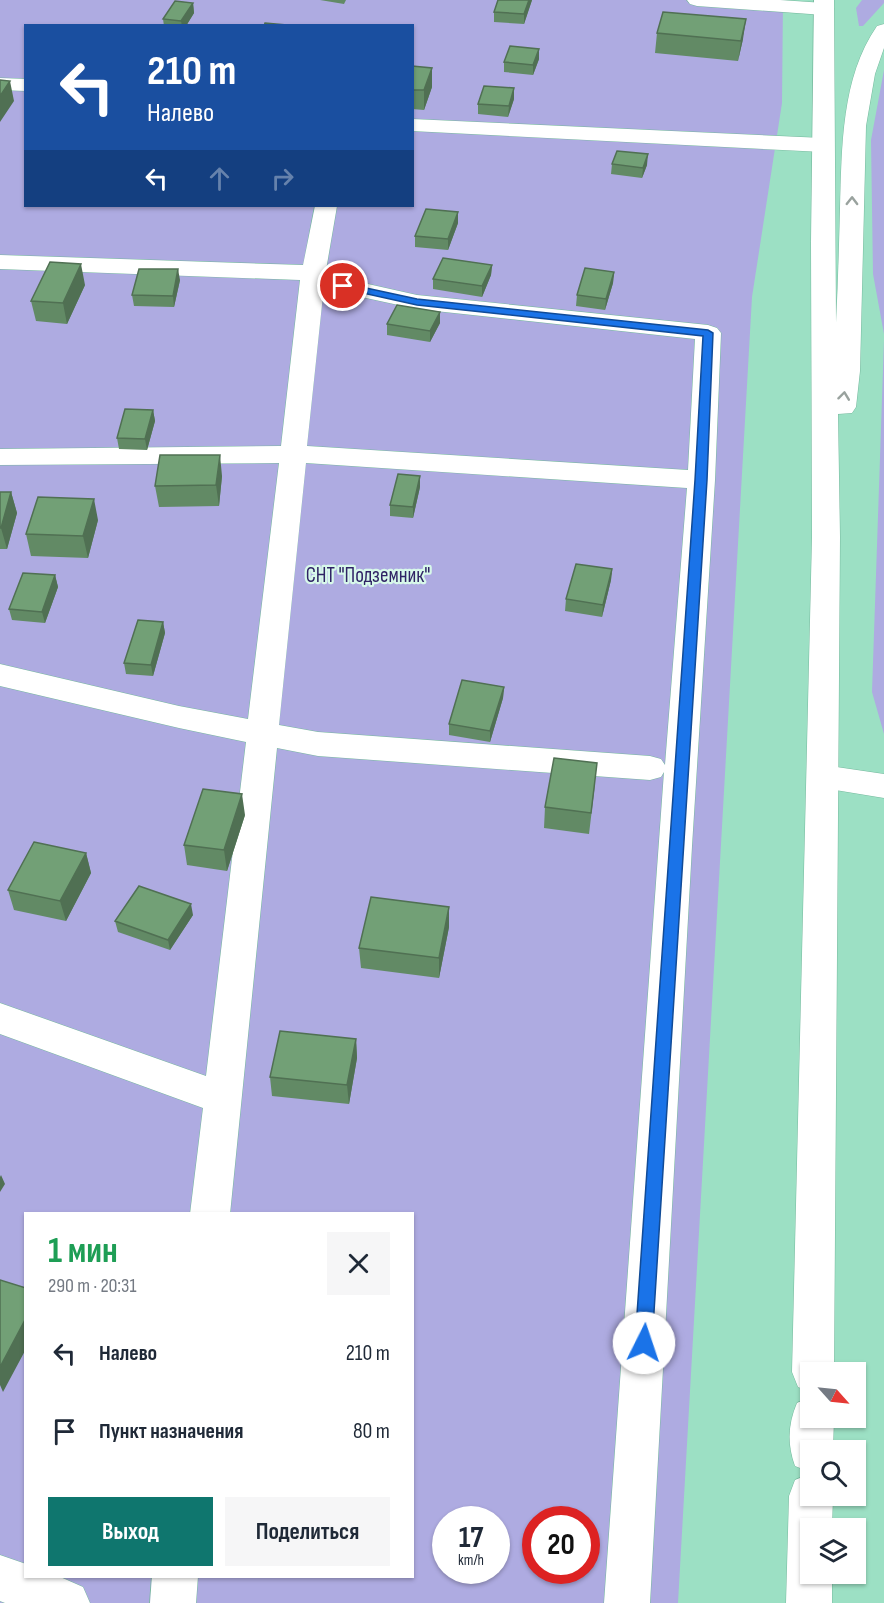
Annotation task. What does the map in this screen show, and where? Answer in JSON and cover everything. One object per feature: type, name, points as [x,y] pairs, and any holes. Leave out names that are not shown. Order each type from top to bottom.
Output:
[{"type":"main road","points":[[697,0],[777,6],[824,4],[826,537],[813,1362]]},
{"type":"main road","points":[[826,537],[847,371],[853,148],[863,77],[881,39]]},
{"type":"main road","points":[[0,84],[24,86]]},
{"type":"main road","points":[[414,125],[823,145]]},
{"type":"main road","points":[[210,1212],[314,273],[326,207]]},
{"type":"main road","points":[[0,262],[314,273],[343,286],[417,302],[708,333],[701,480],[675,846],[627,1603]]},
{"type":"main road","points":[[0,458],[294,454],[701,480]]},
{"type":"main road","points":[[0,675],[179,717],[318,744],[650,768]]},
{"type":"main road","points":[[823,777],[884,786]]},
{"type":"main road","points":[[0,1018],[221,1098]]},
{"type":"main road","points":[[0,1578],[67,1603]]},
{"type":"main road","points":[[172,1603],[175,1578]]},
{"type":"main road","points":[[809,1584],[809,1603]]},
{"type":"green space","name":"СНТ \"Подземник\"","points":[[0,0],[783,0],[782,103],[752,297],[678,1603],[0,1603]]},
{"type":"green space","points":[[862,0],[884,0],[884,3],[863,26],[859,26],[856,8]]},
{"type":"green space","points":[[884,70],[884,334],[873,274],[871,140]]},
{"type":"green space","points":[[884,340],[884,734],[872,692]]},
{"type":"building","points":[[498,0],[529,0],[524,14],[494,12]]},
{"type":"building","points":[[175,1],[193,3],[181,21],[163,19]]},
{"type":"building","points":[[663,12],[746,19],[741,41],[657,33]]},
{"type":"building","points":[[510,46],[539,49],[533,65],[504,62]]},
{"type":"building","points":[[414,66],[432,68],[424,90],[414,90]]},
{"type":"building","points":[[0,80],[10,81],[0,96]]},
{"type":"building","points":[[484,86],[514,88],[509,106],[478,104]]},
{"type":"building","points":[[617,151],[648,154],[643,168],[612,164]]},
{"type":"building","points":[[426,209],[458,212],[448,239],[415,236]]},
{"type":"building","points":[[443,258],[492,265],[482,286],[433,279]]},
{"type":"building","points":[[50,262],[81,264],[63,303],[31,301]]},
{"type":"building","points":[[585,268],[614,272],[606,299],[577,295]]},
{"type":"building","points":[[139,269],[178,269],[173,296],[132,295]]},
{"type":"building","points":[[397,305],[440,312],[430,331],[387,324]]},
{"type":"building","points":[[125,409],[153,410],[145,439],[117,438]]},
{"type":"building","points":[[160,455],[220,455],[216,485],[155,486]]},
{"type":"building","points":[[398,474],[420,476],[413,507],[390,505]]},
{"type":"building","points":[[0,492],[11,492],[1,528],[0,528]]},
{"type":"building","points":[[38,497],[94,499],[83,536],[26,534]]},
{"type":"building","points":[[576,564],[612,569],[603,605],[566,599]]},
{"type":"building","points":[[23,573],[55,575],[42,612],[9,609]]},
{"type":"building","points":[[138,620],[163,622],[151,665],[124,663]]},
{"type":"building","points":[[462,680],[504,687],[490,731],[449,724]]},
{"type":"building","points":[[554,758],[597,763],[591,813],[545,807]]},
{"type":"building","points":[[203,789],[242,794],[224,850],[184,845]]},
{"type":"building","points":[[34,842],[86,853],[60,901],[8,890]]},
{"type":"building","points":[[139,886],[191,904],[168,940],[115,921]]},
{"type":"building","points":[[371,897],[449,907],[439,958],[359,948]]},
{"type":"building","points":[[280,1031],[356,1039],[347,1085],[270,1077]]},
{"type":"building","points":[[0,1280],[24,1287],[24,1322],[0,1367]]},
{"type":"route","points":[[343,286],[417,302],[597,323],[708,333],[701,480],[675,846],[644,1343]]}]
